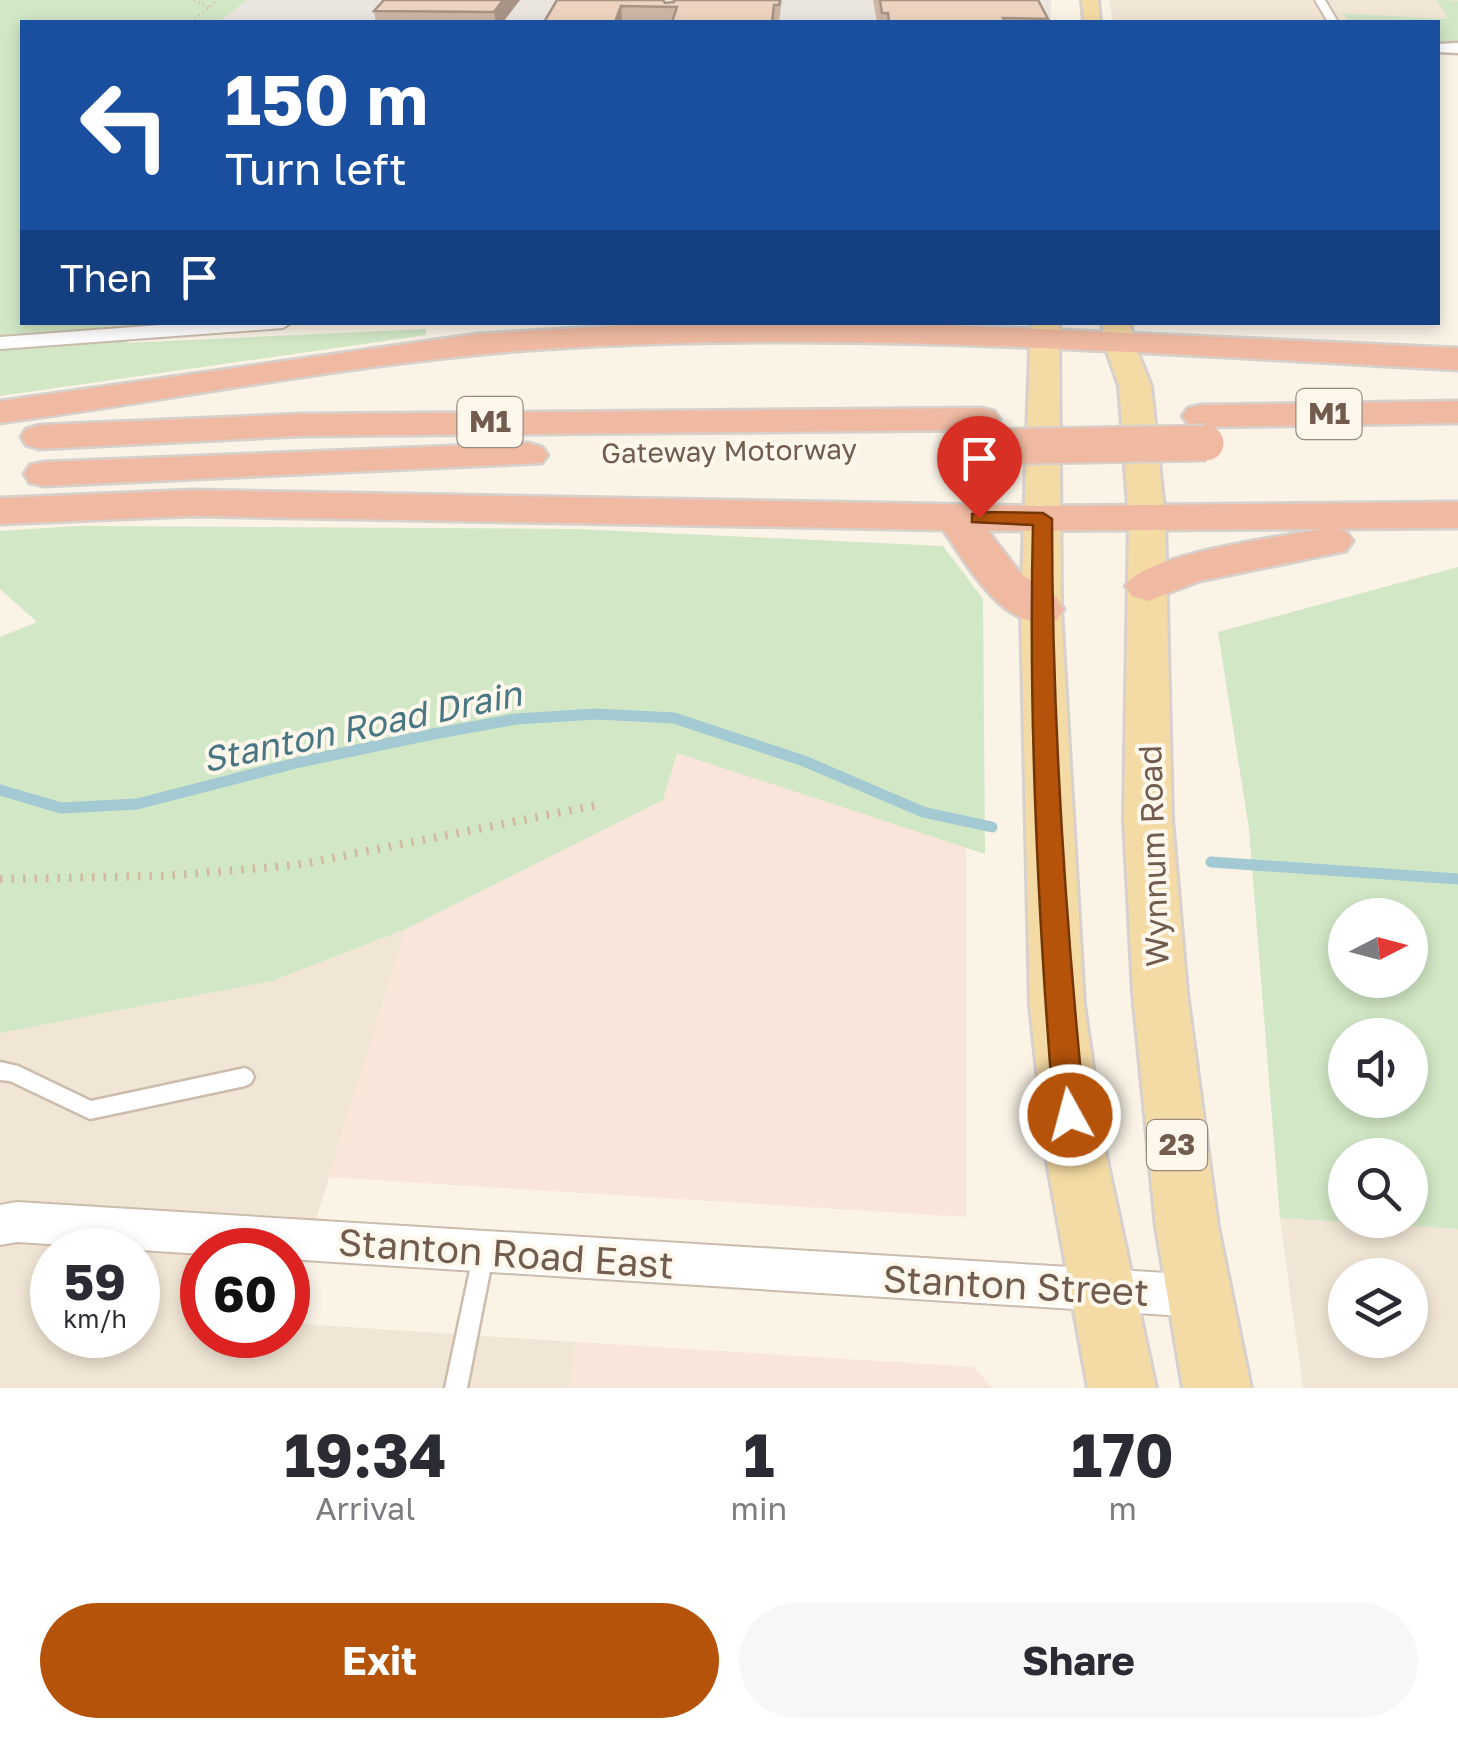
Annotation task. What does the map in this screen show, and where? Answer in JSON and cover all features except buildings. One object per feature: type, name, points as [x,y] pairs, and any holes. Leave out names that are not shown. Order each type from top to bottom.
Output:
[{"type":"highway","points":[[707,325],[730,331]]},
{"type":"highway","points":[[1171,325],[1205,348]]},
{"type":"highway","points":[[0,412],[421,350],[549,338],[730,331],[896,328],[1117,333],[1205,348],[1458,360]]},
{"type":"highway","name":"Gateway Motorway","points":[[0,478],[980,433],[1204,429],[1458,412]]},
{"type":"highway","name":"Gateway Motorway","points":[[0,440],[301,424],[980,433]]},
{"type":"highway","name":"Gateway Motorway","points":[[1204,429],[1458,440]]},
{"type":"highway","points":[[0,511],[192,503],[1043,519],[1458,515]]},
{"type":"highway","points":[[956,518],[1005,584],[1042,609]]},
{"type":"highway","points":[[1148,586],[1189,569],[1335,540],[1368,518]]},
{"type":"main road","points":[[1045,331],[1042,609],[1058,1004],[1070,1115],[1122,1388]]},
{"type":"main road","name":"Wynnum Road","points":[[1117,333],[1135,386],[1148,519],[1152,887],[1180,1170],[1217,1388]]},
{"type":"street","points":[[0,343],[243,325]]},
{"type":"street","name":"Stanton Road East","points":[[0,1225],[17,1222],[834,1274]]},
{"type":"street","name":"Stanton Street","points":[[834,1274],[1200,1296]]},
{"type":"lane","points":[[0,1071],[12,1072],[90,1110],[245,1077]]},
{"type":"lane","points":[[456,1388],[484,1252]]},
{"type":"path","points":[[194,0],[209,6]]},
{"type":"path","points":[[193,20],[218,0]]},
{"type":"path","points":[[0,879],[164,876],[297,865],[598,805]]},
{"type":"shaded area","points":[[247,0],[1051,0],[1051,20],[222,20]]},
{"type":"shaded area","points":[[1109,0],[1458,0],[1438,1],[1450,19],[1343,13],[1349,20],[1113,20]]},
{"type":"shaded area","points":[[677,753],[966,847],[966,1217],[328,1177],[406,929],[663,800]]},
{"type":"shaded area","points":[[406,929],[310,1239],[310,1228],[180,1228],[180,1358],[310,1358],[310,1324],[576,1342],[570,1388],[0,1388],[0,1033],[272,981]]},
{"type":"shaded area","points":[[1280,1218],[1328,1221],[1328,1238],[1428,1238],[1428,1227],[1458,1229],[1458,1388],[1303,1388]]},
{"type":"shaded area","points":[[576,1342],[973,1367],[993,1388],[570,1388]]},
{"type":"green space","points":[[0,0],[247,0],[222,20],[20,20],[20,325],[139,325],[127,343],[426,329],[426,335],[0,396]]},
{"type":"green space","points":[[1437,0],[1458,1],[1458,44],[1440,44],[1440,20],[1349,20],[1341,13],[1448,19]]},
{"type":"green space","points":[[78,526],[576,529],[943,546],[983,599],[985,854],[677,753],[663,800],[406,929],[272,981],[0,1033],[0,637],[37,622],[0,589],[0,531]]},
{"type":"green space","points":[[1458,567],[1458,1229],[1428,1227],[1428,1138],[1328,1138],[1328,1221],[1280,1218],[1249,829],[1218,632]]},
{"type":"waterway","name":"Stanton Road Drain","points":[[0,790],[61,808],[137,804],[300,762],[428,735],[516,719],[596,714],[674,718],[804,761],[923,812],[992,827]]},
{"type":"waterway","name":"Stanton Road Drain","points":[[1211,862],[1458,879]]},
{"type":"route","points":[[979,518],[1043,519],[1042,609],[1053,933],[1070,1115]]}]
